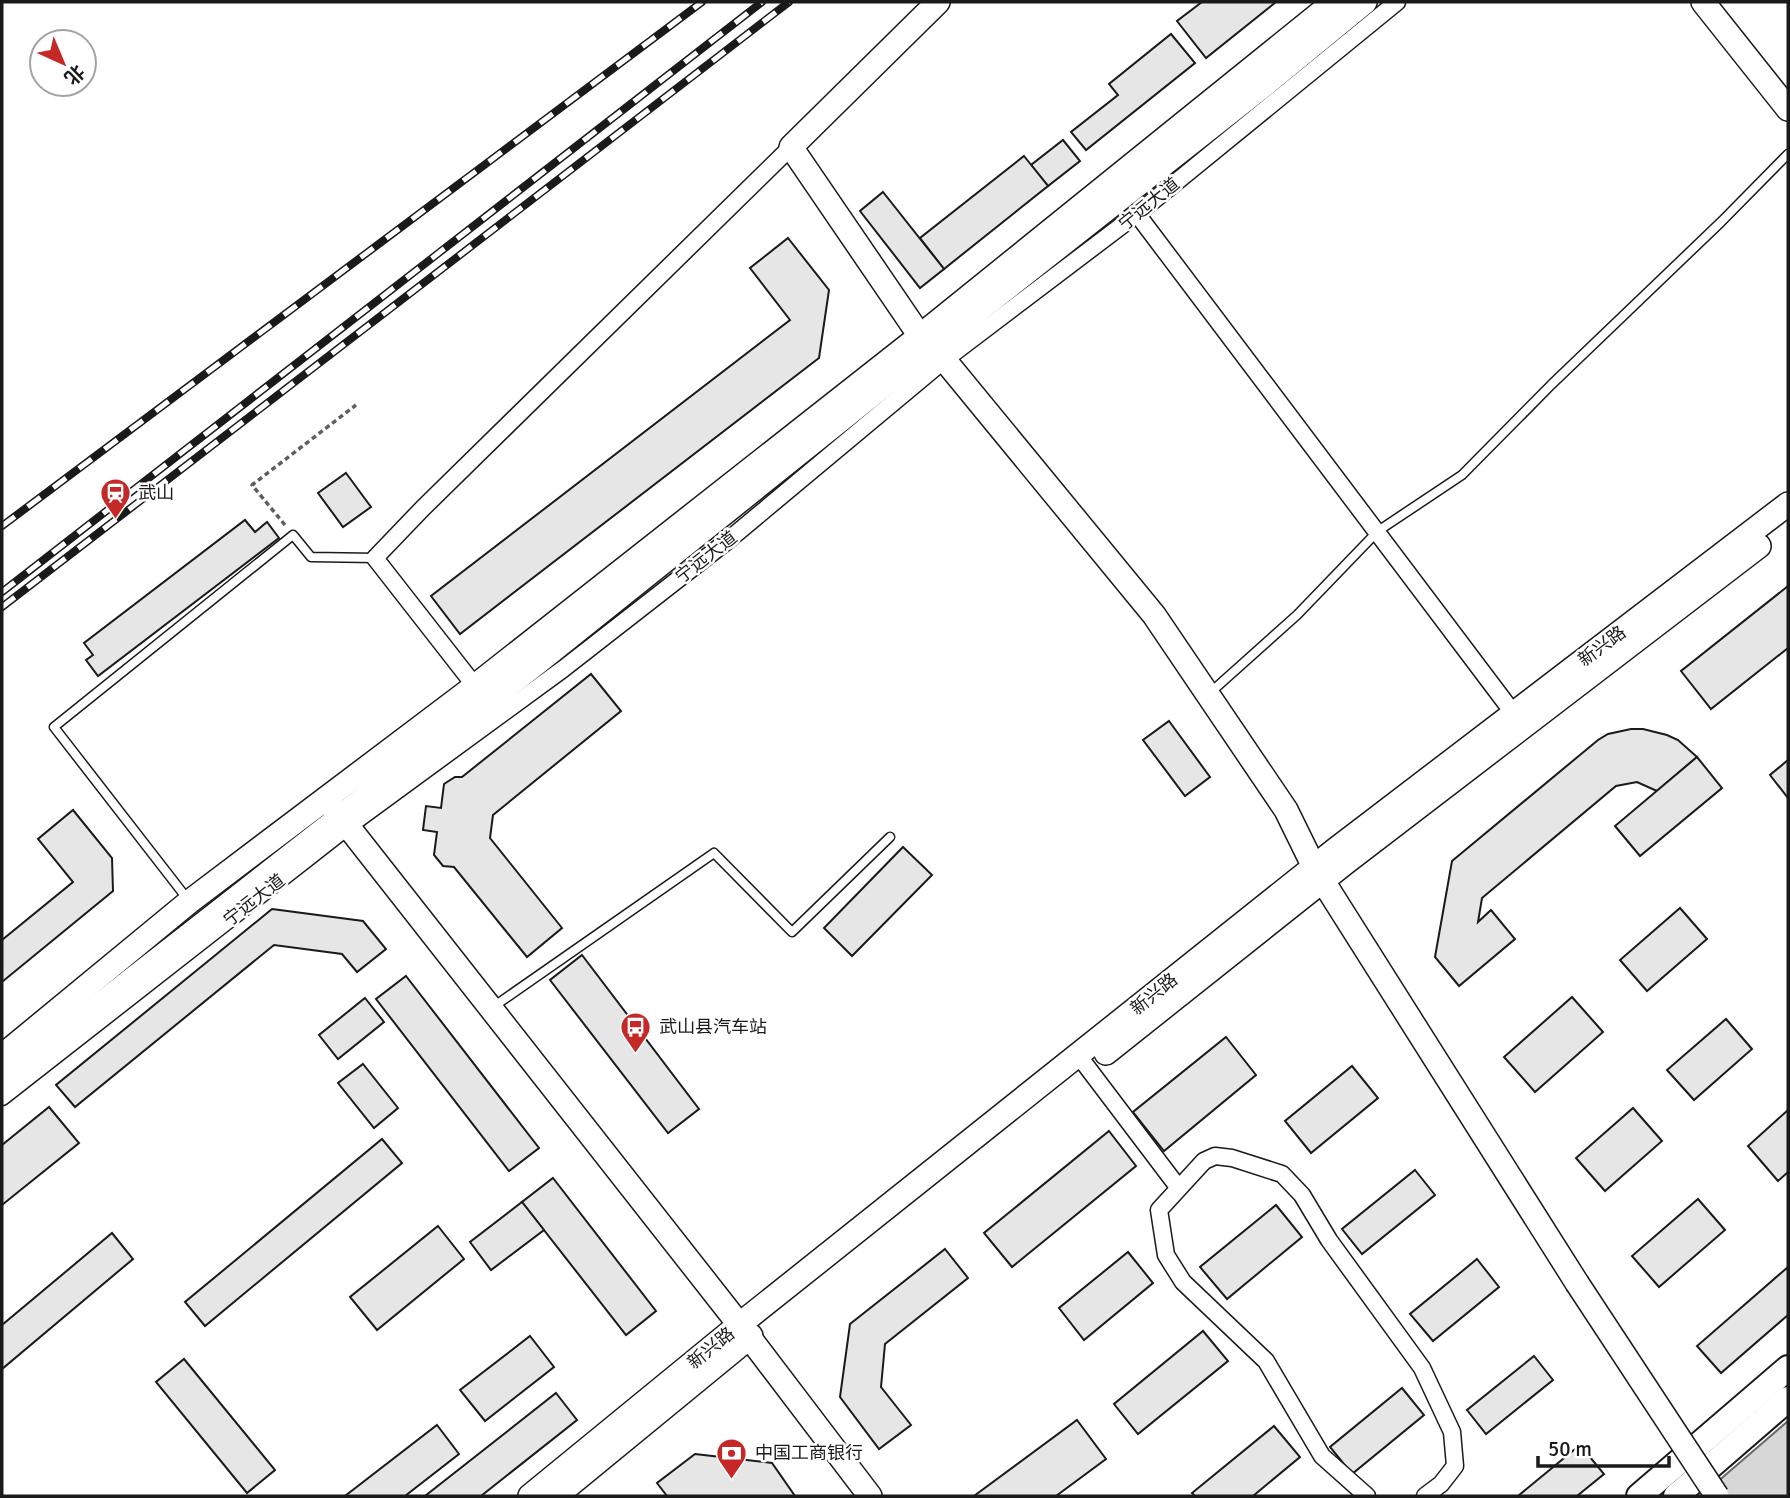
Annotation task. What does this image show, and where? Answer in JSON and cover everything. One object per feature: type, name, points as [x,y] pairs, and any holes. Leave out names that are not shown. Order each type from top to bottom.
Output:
[{"type":"main road","points":[[938,2],[790,147],[932,347],[1154,615],[1286,810],[1319,873],[1577,1283],[1717,1496]]},
{"type":"main road","name":"宁远大道","points":[[2,1056],[189,902],[338,814],[475,686],[932,347],[1334,2]]},
{"type":"main road","name":"宁远大道","points":[[2,1082],[338,814],[537,663],[1365,2]]},
{"type":"main road","points":[[1703,2],[1788,109]]},
{"type":"main road","name":"新兴路","points":[[530,1496],[744,1331],[1319,873],[1514,714],[1788,504]]},
{"type":"main road","name":"新兴路","points":[[1319,873],[1788,524]]},
{"type":"main road","points":[[338,814],[744,1331],[870,1496]]},
{"type":"main road","name":"新兴路","points":[[556,1496],[744,1331]]},
{"type":"main road","points":[[1639,1496],[1788,1368]]},
{"type":"main road","points":[[1676,1496],[1788,1399]]},
{"type":"street","name":"宁远大道","points":[[932,347],[1137,214],[1397,2]]},
{"type":"street","points":[[475,686],[375,558],[790,147]]},
{"type":"street","points":[[1137,214],[1514,714]]},
{"type":"street","name":"宁远大道","points":[[2,1097],[338,814]]},
{"type":"street","points":[[1083,1061],[1178,1186]]},
{"type":"street","points":[[1367,1496],[1322,1456],[1266,1362],[1183,1282],[1166,1255],[1158,1210],[1204,1161],[1215,1156],[1232,1158],[1282,1174],[1302,1195],[1329,1241],[1422,1368],[1452,1432],[1455,1466],[1441,1484],[1425,1496]]},
{"type":"lane","points":[[1208,695],[1297,615],[1378,531],[1462,475],[1788,154]]},
{"type":"lane","points":[[189,902],[54,727],[293,535],[311,557],[375,558]]},
{"type":"lane","points":[[490,1009],[714,853],[792,932],[890,837]]},
{"type":"path","points":[[293,535],[252,485],[356,405]]},
{"type":"shaded area","points":[[1788,1421],[1788,1496],[1701,1496]]},
{"type":"building","points":[[1202,2],[1276,2],[1206,58],[1177,21]]},
{"type":"building","points":[[1171,34],[1195,63],[1086,150],[1071,132],[1118,95],[1109,84]]},
{"type":"building","points":[[1063,140],[1080,161],[1048,186],[1031,165]]},
{"type":"building","points":[[1024,156],[1048,186],[944,269],[920,238]]},
{"type":"building","points":[[883,192],[944,269],[920,288],[860,211]]},
{"type":"building","points":[[788,238],[829,290],[819,358],[460,634],[431,596],[790,320],[750,268]]},
{"type":"building","points":[[346,473],[371,507],[343,527],[318,493]]},
{"type":"building","points":[[245,520],[255,532],[267,522],[279,538],[98,676],[86,660],[93,655],[84,643]]},
{"type":"building","points":[[1788,586],[1788,648],[1711,709],[1681,671]]},
{"type":"building","points":[[591,674],[621,711],[493,815],[490,838],[562,928],[527,957],[454,867],[443,866],[434,855],[437,832],[423,830],[426,806],[441,808],[444,784],[455,777],[462,777]]},
{"type":"building","points":[[1169,721],[1210,777],[1185,796],[1143,740]]},
{"type":"building","points":[[1631,729],[1667,735],[1678,740],[1697,757],[1657,791],[1637,782],[1616,786],[1482,898],[1478,922],[1491,910],[1515,939],[1459,986],[1435,957],[1452,861],[1598,740],[1608,734]]},
{"type":"building","points":[[1697,757],[1722,788],[1640,856],[1615,826]]},
{"type":"building","points":[[1788,760],[1788,798],[1770,775]]},
{"type":"building","points":[[73,810],[112,858],[113,891],[2,982],[2,940],[73,882],[38,839]]},
{"type":"building","points":[[903,847],[932,875],[852,956],[824,928]]},
{"type":"building","points":[[1680,908],[1707,939],[1647,991],[1620,960]]},
{"type":"building","points":[[272,909],[363,921],[386,949],[357,972],[342,954],[274,945],[75,1107],[56,1085]]},
{"type":"building","points":[[582,955],[699,1109],[668,1133],[550,980]]},
{"type":"building","points":[[406,976],[539,1148],[509,1171],[376,999]]},
{"type":"building","points":[[1572,997],[1603,1032],[1535,1092],[1504,1057]]},
{"type":"building","points":[[365,998],[384,1022],[338,1059],[319,1035]]},
{"type":"building","points":[[1726,1019],[1752,1049],[1694,1100],[1667,1070]]},
{"type":"building","points":[[1226,1037],[1256,1075],[1164,1151],[1133,1112]]},
{"type":"building","points":[[363,1064],[398,1108],[374,1128],[338,1083]]},
{"type":"building","points":[[1352,1066],[1378,1098],[1311,1153],[1285,1121]]},
{"type":"building","points":[[49,1107],[79,1143],[2,1205],[2,1145]]},
{"type":"building","points":[[1633,1108],[1662,1141],[1605,1191],[1576,1158]]},
{"type":"building","points":[[1788,1110],[1788,1172],[1778,1181],[1748,1146]]},
{"type":"building","points":[[1109,1131],[1136,1166],[1012,1267],[984,1233]]},
{"type":"building","points":[[382,1139],[402,1163],[205,1326],[185,1302]]},
{"type":"building","points":[[1415,1170],[1435,1195],[1362,1254],[1342,1229]]},
{"type":"building","points":[[553,1178],[656,1311],[626,1335],[522,1202]]},
{"type":"building","points":[[1698,1199],[1725,1230],[1659,1287],[1632,1256]]},
{"type":"building","points":[[522,1202],[544,1230],[491,1270],[470,1242]]},
{"type":"building","points":[[1276,1205],[1302,1237],[1227,1299],[1200,1267]]},
{"type":"building","points":[[438,1226],[464,1259],[377,1330],[350,1297]]},
{"type":"building","points":[[112,1233],[133,1259],[2,1369],[2,1325]]},
{"type":"building","points":[[945,1249],[968,1278],[885,1344],[881,1387],[911,1425],[879,1449],[840,1397],[850,1324]]},
{"type":"building","points":[[1128,1252],[1153,1283],[1084,1340],[1059,1308]]},
{"type":"building","points":[[1477,1259],[1499,1287],[1433,1341],[1410,1314]]},
{"type":"building","points":[[1788,1267],[1788,1315],[1721,1373],[1697,1346]]},
{"type":"building","points":[[1203,1331],[1228,1361],[1138,1434],[1114,1404]]},
{"type":"building","points":[[530,1336],[554,1367],[485,1421],[460,1390]]},
{"type":"building","points":[[1534,1356],[1553,1380],[1486,1434],[1467,1410]]},
{"type":"building","points":[[184,1359],[275,1470],[247,1493],[156,1382]]},
{"type":"building","points":[[1402,1388],[1424,1415],[1352,1474],[1330,1447]]},
{"type":"building","points":[[556,1393],[577,1420],[481,1496],[425,1496]]},
{"type":"building","points":[[1077,1420],[1106,1459],[1056,1496],[974,1496]]},
{"type":"building","points":[[437,1425],[459,1454],[405,1496],[345,1496]]},
{"type":"building","points":[[1274,1426],[1300,1457],[1253,1496],[1195,1496],[1192,1493]]},
{"type":"building","points":[[1580,1445],[1604,1474],[1577,1496],[1518,1496]]},
{"type":"building","points":[[695,1454],[772,1463],[795,1496],[667,1496],[657,1483]]},
{"type":"railway","points":[[2,526],[702,2]]},
{"type":"railway","points":[[2,592],[762,2]]},
{"type":"railway","points":[[2,607],[789,2]]},
{"type":"place","name":"武山","points":[[115,520]]},
{"type":"place","name":"武山县汽车站","points":[[636,1054]]},
{"type":"place","name":"中国工商银行","points":[[732,1480]]}]
